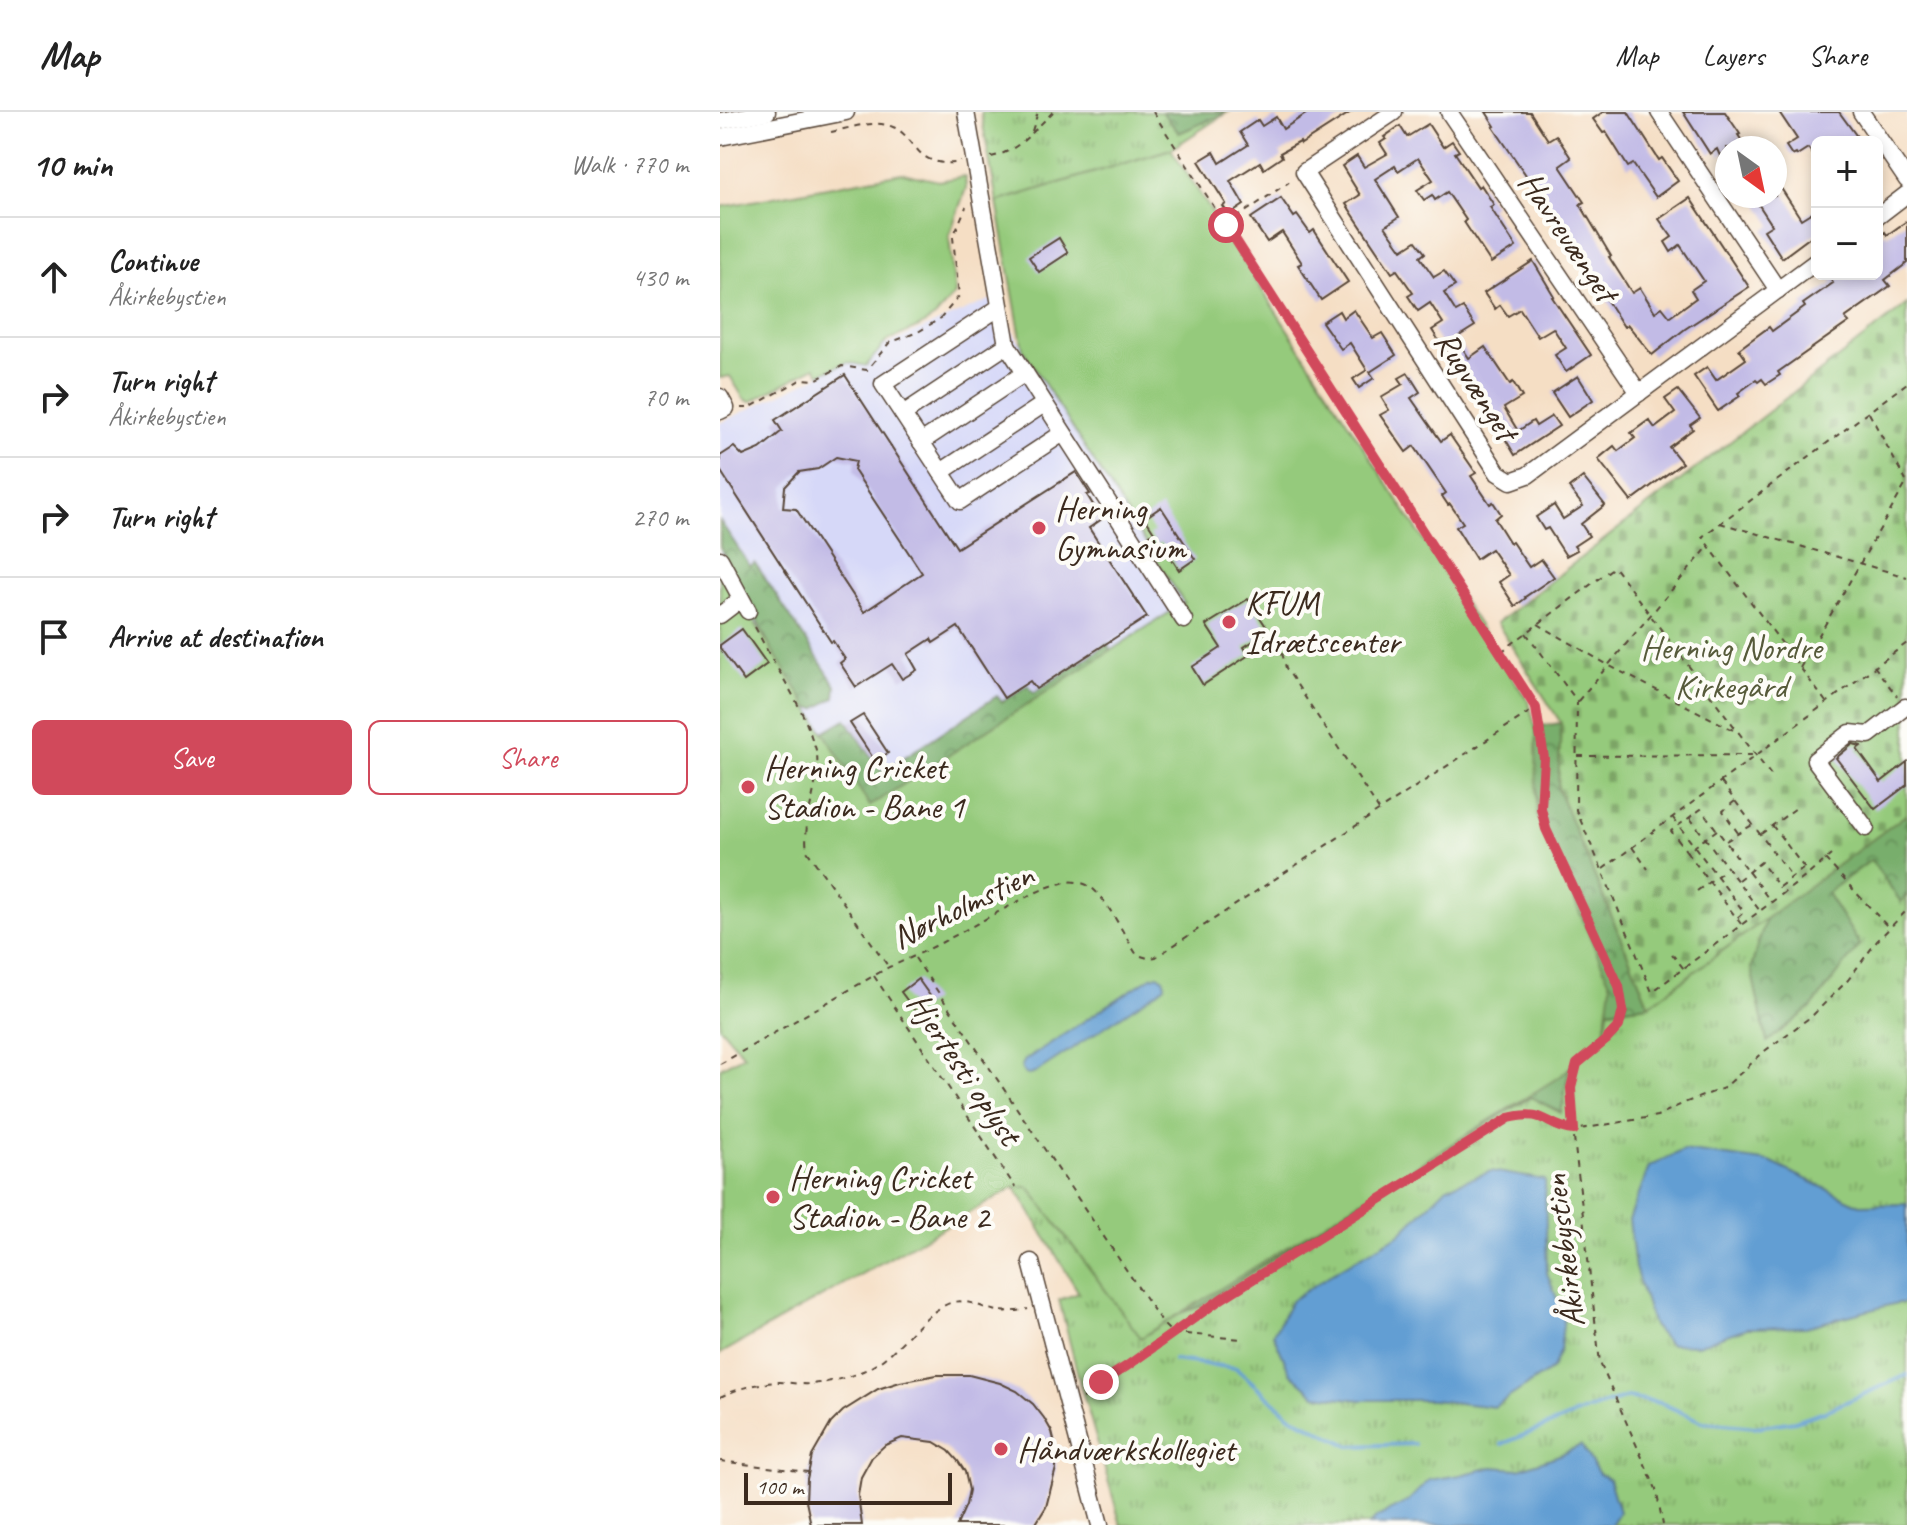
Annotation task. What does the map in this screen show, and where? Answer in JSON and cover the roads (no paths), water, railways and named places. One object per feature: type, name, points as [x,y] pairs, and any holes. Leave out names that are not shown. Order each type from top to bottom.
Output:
[{"type":"street","points":[[720,121],[767,112]]},
{"type":"street","points":[[720,137],[846,112]]},
{"type":"street","points":[[966,112],[1007,345],[1184,620]]},
{"type":"street","name":"Rugvænget","points":[[1394,112],[1304,172],[1498,473],[1511,481],[1528,475],[1811,265]]},
{"type":"street","name":"Havrevænget","points":[[1449,112],[1639,393]]},
{"type":"street","points":[[1659,112],[1778,290]]},
{"type":"street","points":[[1861,112],[1907,180]]},
{"type":"street","points":[[1883,212],[1907,194]]},
{"type":"street","points":[[1000,307],[883,384],[960,501],[1063,433]]},
{"type":"street","points":[[903,414],[1007,345]]},
{"type":"street","points":[[921,442],[1025,373]]},
{"type":"street","points":[[941,472],[1044,404]]},
{"type":"street","points":[[720,559],[725,580],[744,605],[720,615]]},
{"type":"street","points":[[1866,828],[1815,760],[1850,733],[1869,735],[1905,707]]},
{"type":"street","points":[[1031,1262],[1100,1525]]},
{"type":"water","points":[[1158,975],[1165,984],[1159,991],[1035,1073],[1028,1075],[1022,1070],[1025,1060]]},
{"type":"water","points":[[1683,1150],[1770,1162],[1860,1205],[1907,1204],[1907,1303],[1806,1327],[1747,1328],[1698,1345],[1669,1344],[1653,1326],[1635,1268],[1629,1220],[1649,1167]]},
{"type":"water","points":[[1491,1171],[1545,1180],[1547,1273],[1564,1317],[1560,1350],[1552,1369],[1494,1407],[1432,1400],[1361,1400],[1315,1395],[1290,1373],[1273,1334],[1292,1300],[1400,1234],[1447,1187]]},
{"type":"water","points":[[1581,1445],[1599,1474],[1609,1479],[1619,1512],[1611,1525],[1369,1525],[1377,1517],[1407,1502],[1429,1480],[1492,1467],[1519,1469]]},
{"type":"waterway","points":[[1174,1360],[1236,1368],[1290,1416],[1350,1446],[1415,1444]]},
{"type":"waterway","points":[[1502,1444],[1627,1397],[1661,1403],[1703,1422],[1756,1427],[1795,1421],[1907,1375]]},
{"type":"place","name":"Herning Gymnasium","points":[[1039,528]]},
{"type":"place","name":"KFUM Idrætscenter","points":[[1229,622]]},
{"type":"place","name":"Herning Cricket Stadion - Bane 1","points":[[748,787]]},
{"type":"place","name":"Herning Cricket Stadion - Bane 2","points":[[773,1197]]},
{"type":"place","name":"Håndværkskollegiet","points":[[1001,1449]]},
{"type":"park label","name":"Herning Nordre Kirkegård","points":[[1731,666]]}]
